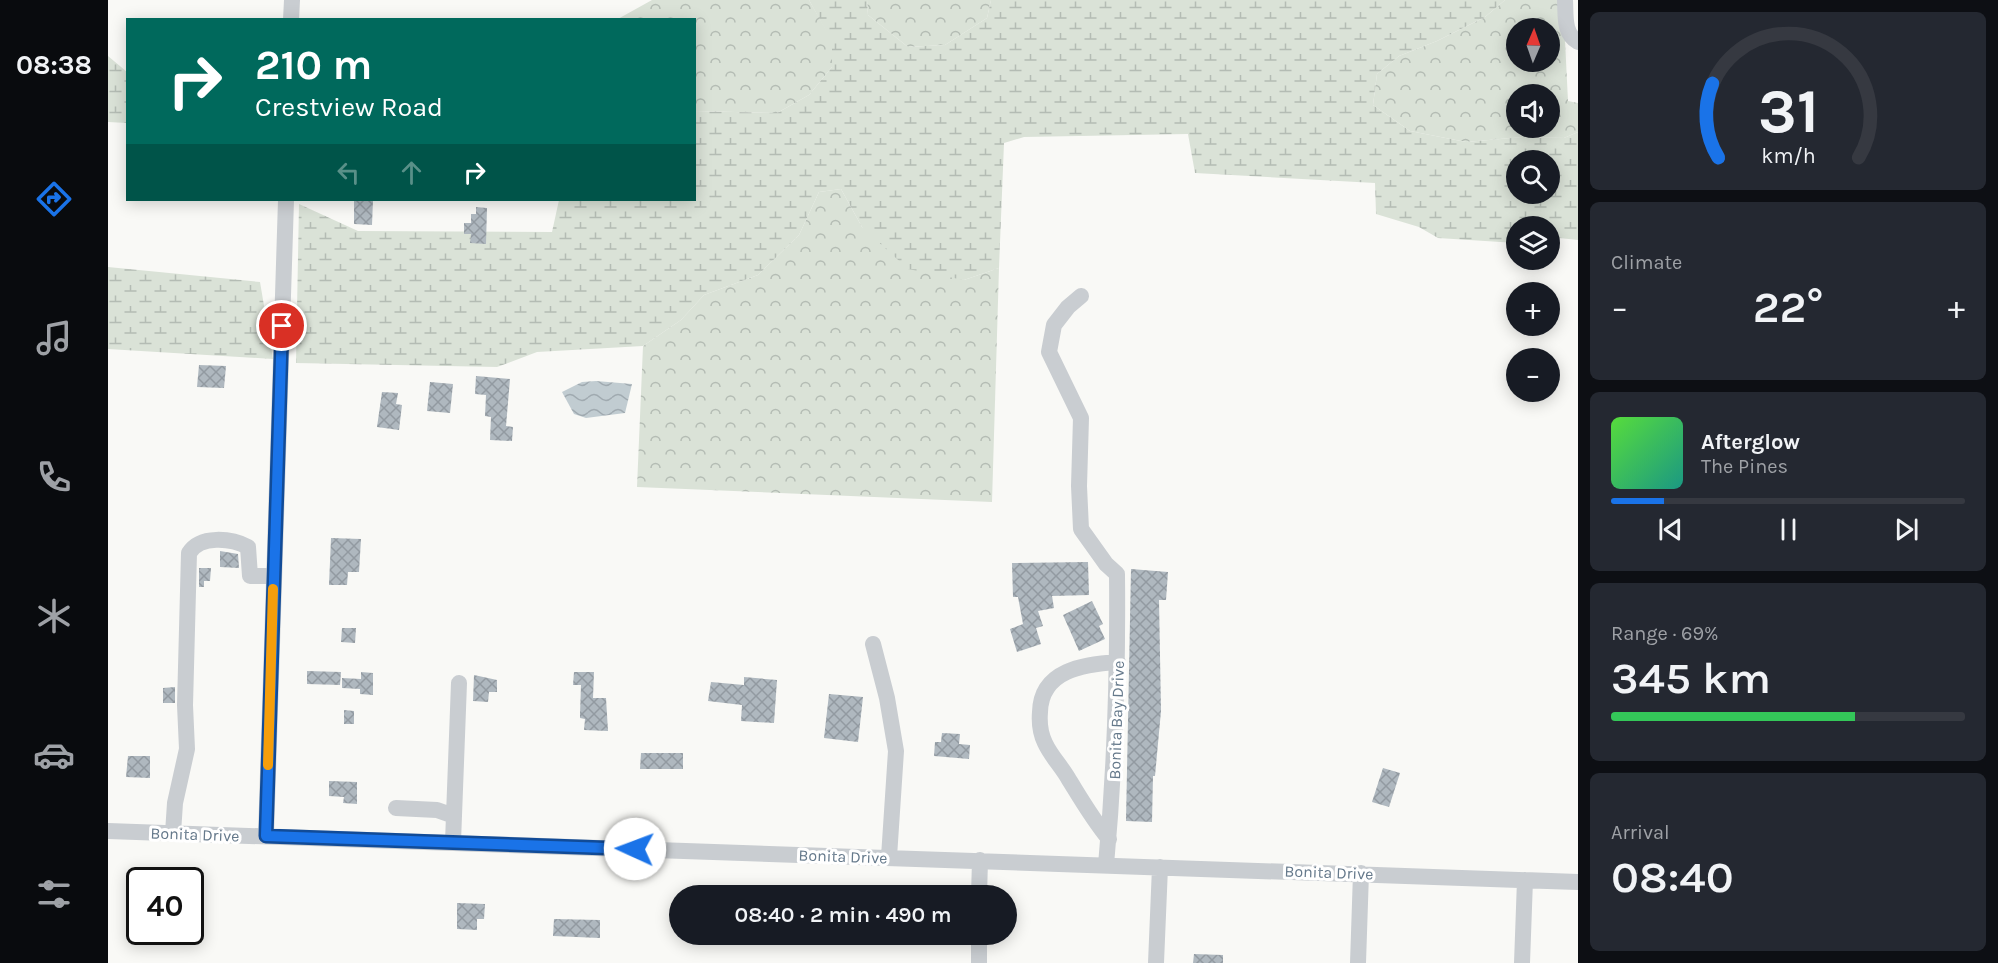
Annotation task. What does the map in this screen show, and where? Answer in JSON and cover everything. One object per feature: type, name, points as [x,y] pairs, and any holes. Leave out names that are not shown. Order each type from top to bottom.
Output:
[{"type":"street","points":[[291,18],[292,0]]},
{"type":"street","points":[[1565,0],[1566,26],[1569,35],[1578,42]]},
{"type":"street","points":[[266,836],[286,201]]},
{"type":"street","name":"Bonita Bay Drive","points":[[1081,296],[1068,307],[1054,325],[1049,352],[1081,418],[1079,486],[1081,529],[1106,564],[1117,574],[1118,662],[1106,865]]},
{"type":"street","points":[[173,833],[175,803],[186,764],[187,749],[185,705],[189,554],[193,547],[203,542],[229,540],[248,547],[250,576],[274,576]]},
{"type":"street","points":[[873,644],[887,698],[896,751],[889,857]]},
{"type":"street","points":[[1109,839],[1092,819],[1045,744],[1039,728],[1040,700],[1048,685],[1062,672],[1100,663],[1118,662]]},
{"type":"street","points":[[453,842],[459,683]]},
{"type":"street","points":[[396,808],[437,810],[454,816]]},
{"type":"street","name":"Bonita Drive","points":[[108,831],[1578,882]]},
{"type":"street","points":[[979,885],[980,860]]},
{"type":"street","points":[[1156,963],[1160,867]]},
{"type":"street","points":[[1358,963],[1361,873]]},
{"type":"street","points":[[1522,963],[1525,880]]},
{"type":"street","points":[[979,945],[979,963]]},
{"type":"green space","points":[[652,0],[809,0],[833,42],[832,67],[809,95],[777,113],[696,111],[696,18],[620,18]]},
{"type":"green space","points":[[809,0],[867,0],[868,15],[908,47],[945,45],[987,18],[991,0],[1505,0],[1485,17],[1437,41],[1399,56],[1377,74],[1373,105],[1410,131],[1466,142],[1512,138],[1564,138],[1578,132],[1578,240],[1560,238],[1560,216],[1506,216],[1506,242],[1438,238],[1419,227],[1376,214],[1375,183],[1195,173],[1188,134],[1024,137],[1004,143],[999,268],[964,280],[908,269],[862,227],[841,189],[819,192],[799,235],[758,275],[704,295],[681,320],[643,346],[537,352],[497,367],[296,363],[299,204],[358,231],[552,232],[559,201],[696,201],[696,111],[777,113],[809,95],[832,67],[832,42]]},
{"type":"green space","points":[[867,0],[991,0],[987,18],[945,45],[908,47],[868,15]]},
{"type":"green space","points":[[1505,0],[1563,0],[1568,101],[1578,103],[1578,132],[1560,138],[1560,84],[1506,84],[1506,138],[1512,138],[1466,142],[1410,131],[1373,105],[1377,74],[1399,56],[1437,41],[1485,17]]},
{"type":"green space","points":[[108,56],[126,71],[126,123],[108,122]]},
{"type":"green space","points":[[841,189],[862,227],[964,280],[999,268],[992,502],[637,487],[643,346],[681,320],[704,295],[758,275],[799,235],[819,192]]},
{"type":"green space","points":[[108,267],[260,282],[273,359],[108,349]]},
{"type":"water","points":[[582,382],[632,384],[625,413],[586,418],[574,414],[562,392]]},
{"type":"building","points":[[354,201],[373,201],[372,225],[354,224]]},
{"type":"building","points":[[476,207],[487,208],[486,244],[470,243],[471,234],[464,234],[464,223],[471,223],[471,214],[476,214]]},
{"type":"building","points":[[199,365],[226,366],[224,388],[197,387]]},
{"type":"building","points":[[476,376],[510,379],[506,426],[513,427],[512,441],[490,440],[491,417],[485,416],[486,395],[475,394]]},
{"type":"building","points":[[430,382],[453,384],[450,413],[427,411]]},
{"type":"building","points":[[382,392],[398,393],[396,404],[402,405],[399,430],[377,427]]},
{"type":"building","points":[[331,538],[361,539],[359,572],[348,572],[347,585],[329,585]]},
{"type":"building","points":[[220,551],[238,554],[239,568],[220,567]]},
{"type":"building","points":[[1088,562],[1089,595],[1052,596],[1054,608],[1038,611],[1043,626],[1036,628],[1041,644],[1017,652],[1010,629],[1023,624],[1018,597],[1013,597],[1012,563]]},
{"type":"building","points":[[199,568],[211,568],[210,581],[204,581],[204,587],[199,587]]},
{"type":"building","points":[[1131,569],[1168,572],[1166,600],[1159,600],[1161,711],[1155,776],[1153,776],[1152,822],[1126,821]]},
{"type":"building","points":[[1092,601],[1103,624],[1099,626],[1105,639],[1079,651],[1063,615]]},
{"type":"building","points":[[342,628],[356,628],[355,643],[341,642]]},
{"type":"building","points":[[307,671],[341,672],[340,685],[307,684]]},
{"type":"building","points":[[361,672],[373,673],[373,695],[360,694],[360,689],[342,688],[342,678],[361,679]]},
{"type":"building","points":[[574,672],[594,672],[593,698],[606,698],[608,731],[584,730],[585,719],[580,718],[581,685],[573,685]]},
{"type":"building","points":[[474,675],[497,680],[497,692],[489,692],[488,702],[473,701]]},
{"type":"building","points":[[744,677],[777,680],[774,723],[741,721],[742,705],[708,701],[711,682],[744,685]]},
{"type":"building","points":[[175,687],[175,703],[163,703],[163,688]]},
{"type":"building","points":[[829,694],[863,697],[858,742],[824,738]]},
{"type":"building","points":[[344,710],[354,711],[354,724],[344,724]]},
{"type":"building","points":[[942,733],[960,734],[959,744],[970,745],[969,759],[934,756],[935,742],[941,742]]},
{"type":"building","points":[[641,753],[683,753],[683,769],[640,769]]},
{"type":"building","points":[[128,756],[150,756],[150,778],[126,777]]},
{"type":"building","points":[[1383,768],[1400,773],[1389,807],[1372,802]]},
{"type":"building","points":[[329,781],[357,782],[357,804],[343,803],[344,797],[329,796]]},
{"type":"building","points":[[457,903],[485,904],[484,919],[477,919],[477,930],[457,929]]},
{"type":"building","points":[[554,919],[600,920],[600,938],[553,936]]},
{"type":"building","points":[[1194,954],[1223,955],[1223,963],[1193,963]]},
{"type":"slow traffic","points":[[268,765],[273,589]]},
{"type":"route","points":[[282,326],[266,836],[635,849]]}]
